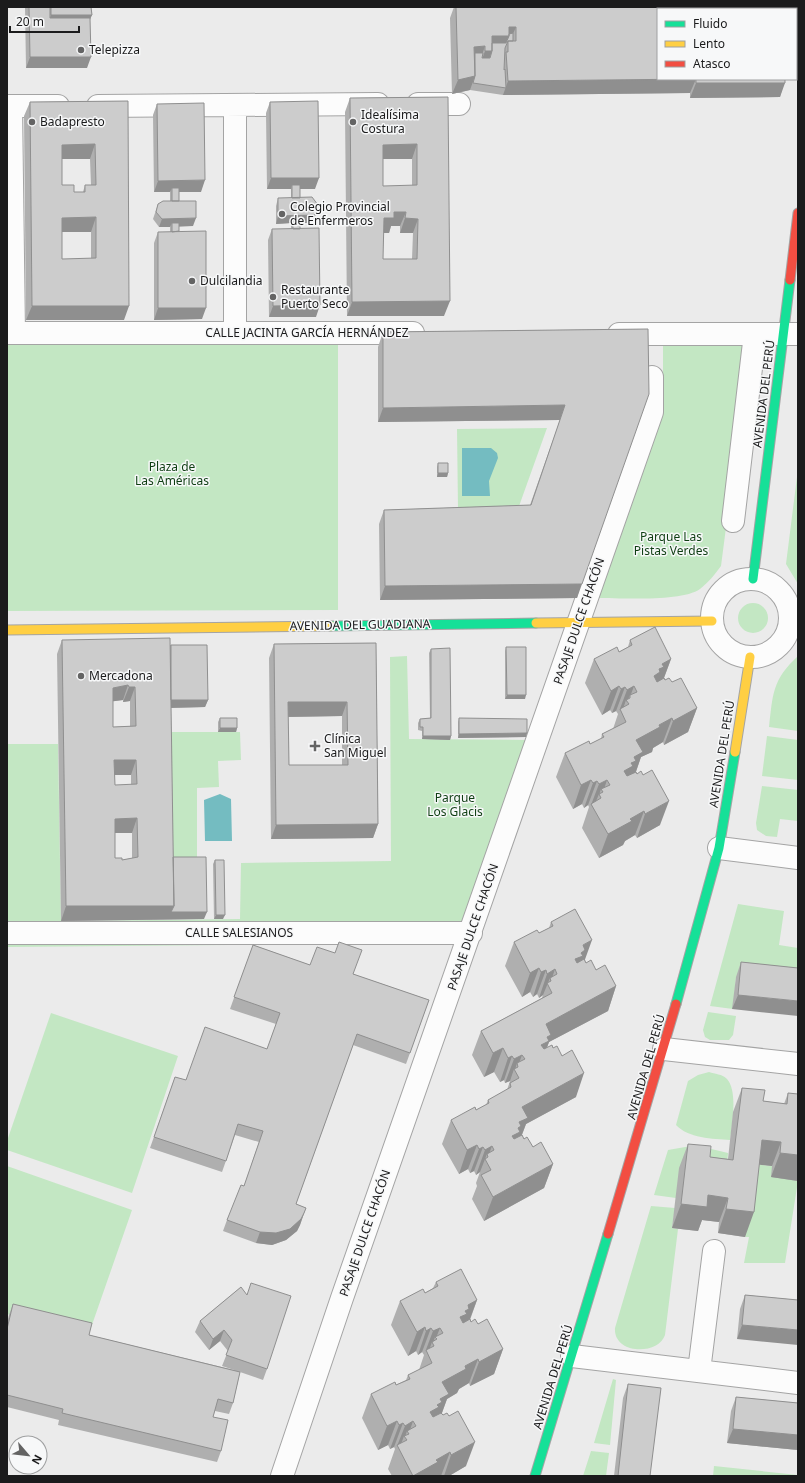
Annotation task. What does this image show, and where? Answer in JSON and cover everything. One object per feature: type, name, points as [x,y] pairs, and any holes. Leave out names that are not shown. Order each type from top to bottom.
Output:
[{"type":"street","points":[[11,333],[9,106],[459,104]]},
{"type":"street","points":[[235,105],[235,333]]},
{"type":"street","name":"AVENIDA DEL PERÚ","points":[[753,579],[790,334],[798,213]]},
{"type":"street","name":"CALLE JACINTA GARCÍA HERNÁNDEZ","points":[[11,333],[433,333]]},
{"type":"street","points":[[598,334],[790,334]]},
{"type":"street","points":[[733,521],[755,334]]},
{"type":"street","name":"PASAJE DULCE CHACÓN","points":[[282,1476],[345,1290],[652,412],[652,377]]},
{"type":"street","points":[[753,579],[773,585],[781,592],[794,623],[781,643],[772,651],[761,656],[750,657],[739,655],[728,650],[720,642],[712,621],[714,607],[719,596],[728,586],[740,580],[753,579]]},
{"type":"street","name":"AVENIDA DEL GUADIANA","points":[[7,630],[712,621]]},
{"type":"street","name":"AVENIDA DEL PERÚ","points":[[535,1476],[664,1049],[719,848],[750,657]]},
{"type":"street","points":[[719,848],[798,858]]},
{"type":"street","name":"CALLE SALESIANOS","points":[[7,933],[471,933]]},
{"type":"street","points":[[664,1049],[798,1064]]},
{"type":"street","points":[[698,1371],[714,1251]]},
{"type":"street","points":[[572,1356],[798,1383]]},
{"type":"green space","name":"Plaza de Las Américas","points":[[7,337],[338,337],[338,610],[7,611]]},
{"type":"green space","name":"Parque Las Pistas Verdes","points":[[663,342],[750,343],[721,566],[712,578],[700,589],[680,596],[635,599],[596,598],[663,413]]},
{"type":"green space","points":[[547,428],[518,509],[458,509],[457,429]]},
{"type":"green space","points":[[798,469],[798,584],[786,564]]},
{"type":"green space","points":[[753,603],[759,604],[767,612],[767,624],[759,632],[753,633],[747,632],[739,624],[738,618],[739,612],[747,604]]},
{"type":"green space","name":"Parque Los Glacis","points":[[407,656],[409,739],[527,740],[290,1476],[271,1476],[458,943],[7,947],[7,744],[58,744],[61,921],[240,919],[241,863],[391,861],[390,657]]},
{"type":"green space","points":[[798,656],[798,731],[769,727],[773,696],[778,680]]},
{"type":"green space","points":[[166,732],[240,732],[241,760],[218,761],[219,787],[197,788],[197,865],[169,865]]},
{"type":"green space","points":[[767,736],[798,740],[798,780],[762,776]]},
{"type":"green space","points":[[762,786],[798,790],[798,821],[780,819],[777,837],[766,836],[757,830],[756,823]]},
{"type":"green space","points":[[738,904],[784,911],[779,945],[798,948],[798,983],[736,977],[733,1009],[710,1006]]},
{"type":"green space","points":[[708,1012],[736,1016],[733,1035],[729,1040],[710,1040],[705,1037],[703,1030]]},
{"type":"green space","points":[[51,1013],[178,1056],[132,1193],[7,1150],[7,1141]]},
{"type":"green space","points":[[709,1072],[723,1076],[730,1084],[733,1108],[730,1140],[694,1135],[687,1133],[676,1125],[688,1081],[698,1075]]},
{"type":"green space","points":[[691,1146],[703,1147],[728,1153],[725,1184],[676,1198],[654,1195],[668,1150]]},
{"type":"green space","points":[[753,1164],[772,1166],[798,1181],[785,1263],[744,1263],[749,1237],[745,1237]]},
{"type":"green space","points":[[7,1166],[132,1210],[86,1342],[7,1314]]},
{"type":"green space","points":[[651,1206],[675,1208],[672,1228],[678,1229],[665,1335],[661,1342],[654,1346],[646,1349],[637,1349],[628,1347],[621,1343],[616,1337],[615,1328]]},
{"type":"green space","points":[[613,1379],[616,1380],[610,1445],[594,1443]]},
{"type":"green space","points":[[591,1451],[609,1453],[606,1476],[583,1476]]},
{"type":"green space","points":[[714,1466],[798,1475],[798,1476],[713,1476]]},
{"type":"water","points":[[462,448],[491,448],[497,453],[498,458],[489,481],[490,496],[462,496]]},
{"type":"water","points":[[220,794],[231,799],[232,841],[205,841],[204,800]]},
{"type":"building","points":[[29,7],[50,7],[50,18],[90,18],[91,57],[30,57]]},
{"type":"building","points":[[51,7],[91,7],[92,15],[51,15]]},
{"type":"building","points":[[456,7],[794,7],[657,8],[657,79],[508,81],[506,52],[508,52],[508,41],[516,41],[516,27],[509,27],[509,36],[492,36],[492,51],[485,51],[485,46],[474,47],[475,76],[458,80]]},
{"type":"building","points":[[513,33],[513,41],[508,41],[505,48],[504,70],[505,69],[506,88],[473,83],[475,76],[475,53],[483,53],[482,58],[490,58],[492,43],[506,43],[509,34]]},
{"type":"building","points":[[696,80],[785,80],[785,83],[696,83]]},
{"type":"building","points":[[448,97],[450,301],[352,302],[350,98]],"holes":[[[417,144],[417,185],[383,186],[383,145]],[[394,212],[406,212],[405,218],[418,219],[417,259],[383,259],[384,218],[394,218]]]},
{"type":"building","points":[[128,101],[129,306],[32,306],[30,102]],"holes":[[[95,144],[96,185],[85,185],[85,192],[74,192],[74,185],[62,185],[62,145]],[[96,217],[96,258],[62,259],[62,218]]]},
{"type":"building","points":[[318,101],[319,178],[271,178],[270,102]]},
{"type":"building","points":[[204,103],[205,180],[158,181],[157,104]]},
{"type":"building","points":[[292,185],[300,185],[300,198],[292,198]]},
{"type":"building","points":[[172,188],[179,188],[179,201],[172,201]]},
{"type":"building","points":[[312,197],[318,205],[314,215],[278,216],[278,198]]},
{"type":"building","points":[[163,201],[196,201],[196,218],[162,219],[156,212],[158,204]]},
{"type":"building","points":[[300,219],[300,229],[293,229],[293,220]]},
{"type":"building","points":[[172,223],[179,223],[179,231],[172,232]]},
{"type":"building","points":[[319,228],[320,305],[273,306],[272,229]]},
{"type":"building","points":[[206,231],[206,308],[158,308],[158,232]]},
{"type":"building","points":[[648,329],[649,394],[582,584],[385,586],[384,510],[531,505],[565,405],[383,408],[383,332]]},
{"type":"building","points":[[438,463],[448,463],[448,473],[438,473]]},
{"type":"building","points":[[655,627],[671,659],[662,664],[664,667],[659,669],[660,672],[654,676],[657,682],[664,678],[665,680],[669,678],[672,682],[681,678],[697,708],[673,721],[672,718],[659,725],[660,727],[636,740],[643,752],[634,757],[636,761],[631,763],[633,766],[624,771],[627,776],[636,772],[637,774],[641,771],[643,775],[652,770],[669,801],[645,814],[644,811],[630,819],[632,821],[608,834],[591,804],[601,798],[599,794],[603,792],[601,789],[610,785],[607,780],[599,784],[597,781],[593,783],[591,780],[581,785],[565,753],[589,741],[590,744],[604,737],[602,734],[626,722],[620,709],[629,704],[626,700],[630,698],[630,695],[637,692],[634,686],[627,690],[625,687],[621,689],[619,686],[611,691],[594,659],[617,647],[619,652],[632,645],[630,640]]},
{"type":"building","points":[[170,638],[174,906],[66,906],[62,640]],"holes":[[[128,685],[129,687],[135,687],[136,726],[113,727],[113,688]],[[114,760],[136,760],[137,784],[115,785]],[[137,818],[138,857],[122,860],[122,858],[115,858],[115,819]]]},
{"type":"building","points":[[376,643],[378,824],[276,825],[274,644]],"holes":[[[288,702],[347,702],[348,765],[289,765]]]},
{"type":"building","points":[[171,645],[207,645],[208,700],[171,700]]},
{"type":"building","points":[[506,647],[526,647],[526,695],[507,695]]},
{"type":"building","points":[[450,648],[451,736],[423,736],[423,727],[420,727],[420,719],[431,718],[431,649]]},
{"type":"building","points":[[220,718],[237,718],[237,728],[220,728]]},
{"type":"building","points":[[459,718],[527,719],[527,733],[459,734]]},
{"type":"building","points":[[173,857],[206,857],[207,912],[171,912],[174,906]]},
{"type":"building","points":[[215,860],[224,860],[225,915],[216,915]]},
{"type":"building","points":[[575,909],[592,940],[583,945],[585,950],[581,953],[583,956],[575,959],[577,963],[584,959],[586,963],[591,960],[596,970],[605,965],[616,986],[546,1024],[551,1035],[547,1037],[549,1041],[541,1045],[544,1049],[552,1045],[553,1048],[557,1046],[562,1056],[572,1050],[584,1073],[522,1107],[528,1118],[519,1122],[521,1126],[518,1128],[520,1132],[512,1136],[514,1139],[522,1135],[524,1139],[527,1137],[533,1147],[541,1142],[553,1164],[493,1197],[481,1175],[491,1170],[485,1159],[488,1157],[487,1154],[494,1150],[492,1146],[485,1150],[483,1147],[479,1149],[477,1145],[467,1150],[451,1120],[475,1107],[476,1110],[489,1103],[488,1100],[511,1087],[510,1083],[519,1078],[514,1069],[518,1067],[517,1063],[525,1059],[522,1055],[514,1059],[512,1056],[508,1058],[503,1048],[493,1053],[481,1031],[552,993],[547,983],[551,981],[550,978],[557,974],[555,969],[547,974],[546,970],[541,972],[539,968],[530,973],[514,942],[537,930],[539,933],[553,926],[551,922]]},
{"type":"building","points":[[339,942],[362,950],[353,974],[429,1000],[410,1053],[357,1034],[296,1204],[306,1208],[304,1213],[301,1219],[290,1229],[276,1233],[260,1232],[227,1220],[241,1185],[244,1186],[263,1131],[238,1124],[226,1161],[154,1137],[175,1077],[186,1080],[205,1027],[267,1049],[280,1013],[234,997],[253,945],[310,965],[317,947],[335,953]]},
{"type":"building","points":[[741,962],[798,968],[798,1001],[738,995]]},
{"type":"building","points":[[742,1088],[765,1090],[763,1101],[787,1104],[788,1093],[798,1094],[798,1155],[780,1153],[781,1142],[762,1140],[754,1212],[726,1209],[728,1198],[708,1195],[707,1207],[681,1204],[688,1144],[711,1146],[710,1157],[733,1160]]},
{"type":"building","points":[[461,1269],[477,1300],[468,1305],[469,1309],[465,1311],[467,1314],[460,1317],[463,1323],[470,1319],[471,1322],[475,1319],[478,1324],[487,1319],[503,1349],[479,1362],[478,1359],[465,1366],[466,1369],[442,1382],[449,1394],[440,1399],[442,1402],[437,1405],[439,1407],[430,1412],[433,1417],[441,1413],[443,1415],[447,1413],[449,1416],[458,1411],[475,1442],[451,1455],[450,1452],[436,1460],[438,1462],[413,1476],[397,1445],[407,1440],[404,1436],[409,1434],[407,1431],[416,1426],[413,1421],[405,1426],[403,1423],[399,1425],[397,1421],[387,1426],[371,1394],[395,1382],[396,1385],[410,1379],[408,1375],[432,1363],[426,1350],[434,1346],[432,1342],[437,1339],[435,1337],[443,1333],[440,1328],[433,1331],[431,1328],[426,1331],[425,1327],[417,1332],[400,1301],[423,1289],[425,1293],[438,1286],[436,1282]]},
{"type":"building","points":[[251,1283],[291,1296],[267,1369],[226,1355],[232,1340],[224,1330],[213,1339],[200,1321],[241,1287],[247,1295]]},
{"type":"building","points":[[745,1295],[798,1300],[798,1330],[742,1325]]},
{"type":"building","points":[[13,1304],[92,1323],[89,1335],[240,1372],[233,1403],[218,1399],[213,1417],[228,1420],[221,1451],[62,1413],[63,1409],[7,1395],[7,1329]]},
{"type":"building","points":[[628,1384],[661,1388],[650,1476],[618,1476]]},
{"type":"building","points":[[736,1397],[798,1403],[798,1435],[733,1429]]},
{"type":"traffic: fast","points":[[753,579],[790,280]]},
{"type":"traffic: fast","points":[[331,626],[536,623]]},
{"type":"traffic: fast","points":[[676,1004],[719,848],[735,752]]},
{"type":"traffic: fast","points":[[535,1476],[608,1234]]},
{"type":"traffic: slow","points":[[536,623],[712,621]]},
{"type":"traffic: slow","points":[[7,630],[331,626]]},
{"type":"traffic: slow","points":[[735,752],[750,657]]},
{"type":"traffic: jam","points":[[790,280],[798,213]]},
{"type":"traffic: jam","points":[[608,1234],[676,1004]]},
{"type":"place","name":"Telepizza","points":[[81,50]]},
{"type":"place","name":"Badapresto","points":[[32,122]]},
{"type":"place","name":"Idealísima Costura","points":[[353,122]]},
{"type":"place","name":"Colegio Provincial de Enfermeros","points":[[282,214]]},
{"type":"place","name":"Dulcilandia","points":[[192,281]]},
{"type":"place","name":"Restaurante Puerto Seco","points":[[273,297]]},
{"type":"place","name":"Mercadona","points":[[81,676]]},
{"type":"place","name":"Clínica San Miguel","points":[[315,746]]}]
